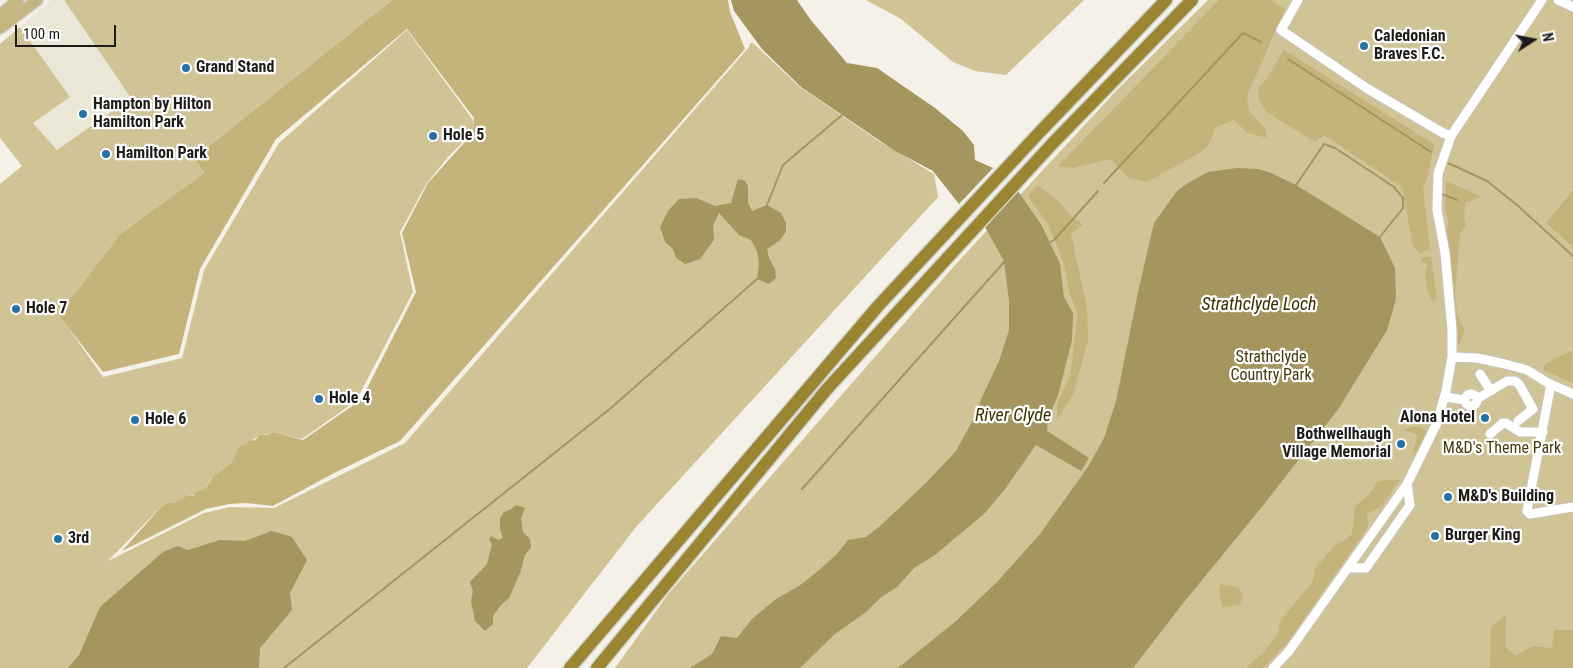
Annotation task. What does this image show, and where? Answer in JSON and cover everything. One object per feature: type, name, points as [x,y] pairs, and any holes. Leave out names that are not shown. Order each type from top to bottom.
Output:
[{"type":"highway","points":[[570,668],[879,305],[1166,0]]},
{"type":"highway","points":[[597,668],[827,389],[1052,144],[1192,0]]},
{"type":"main road","points":[[0,15],[18,0]]},
{"type":"main road","points":[[0,28],[36,0]]},
{"type":"street","points":[[1298,0],[1281,30],[1368,89],[1426,121],[1443,133],[1452,136]]},
{"type":"street","points":[[1272,668],[1289,651],[1407,484],[1437,423],[1452,357],[1452,330],[1445,253],[1437,210],[1438,174],[1452,136],[1542,0]]},
{"type":"street","points":[[1558,0],[1573,7]]},
{"type":"street","points":[[1452,357],[1477,358],[1527,370],[1573,394]]},
{"type":"street","points":[[1480,374],[1491,391]]},
{"type":"street","points":[[1444,397],[1464,400],[1467,406],[1472,407],[1477,399],[1507,381],[1512,380],[1519,384],[1533,409],[1518,421]]},
{"type":"street","points":[[1551,384],[1527,511],[1530,514],[1573,507]]},
{"type":"street","points":[[1490,434],[1503,423],[1520,432],[1543,432]]},
{"type":"street","points":[[1348,568],[1366,568],[1410,505],[1407,484]]},
{"type":"shaded area","points":[[51,0],[64,0],[131,98],[57,150],[33,123],[69,97],[20,27]]},
{"type":"shaded area","points":[[392,0],[728,0],[730,12],[745,49],[400,441],[336,472],[273,506],[246,503],[229,504],[206,509],[122,551],[161,507],[187,496],[193,496],[196,492],[204,490],[213,477],[232,462],[239,447],[255,440],[260,435],[274,432],[303,440],[361,400],[416,292],[402,233],[428,183],[473,133],[474,118],[407,29],[276,139],[200,269],[179,354],[103,372],[57,313],[76,292],[120,234],[204,173],[194,158]]},
{"type":"shaded area","points":[[1219,0],[1271,0],[1285,9],[1247,96],[1249,111],[1265,128],[1267,138],[1248,133],[1234,120],[1216,127],[1208,146],[1196,155],[1147,182],[1128,178],[1111,159],[1073,168],[1058,166]]},
{"type":"shaded area","points":[[1284,50],[1434,144],[1428,176],[1423,188],[1430,248],[1420,254],[1413,246],[1402,187],[1324,135],[1315,142],[1268,113],[1259,100],[1258,88],[1266,80]]},
{"type":"shaded area","points":[[1446,181],[1482,197],[1465,203],[1464,216],[1466,226],[1460,234],[1455,292],[1457,315],[1465,330],[1458,348],[1453,312],[1454,289],[1451,276],[1451,258],[1446,230],[1449,223],[1445,209]]},
{"type":"shaded area","points":[[1037,185],[1058,200],[1069,214],[1083,225],[1071,234],[1087,308],[1088,340],[1073,395],[1057,420],[1057,404],[1070,376],[1078,315],[1069,292],[1064,264],[1049,226],[1028,196]]},
{"type":"shaded area","points":[[1573,190],[1573,247],[1546,223]]},
{"type":"shaded area","points":[[1423,257],[1431,257],[1437,298],[1433,302],[1427,289],[1425,273],[1427,264],[1421,261]]},
{"type":"shaded area","points":[[1573,350],[1573,383],[1543,370],[1545,364]]},
{"type":"shaded area","points":[[1420,427],[1426,432],[1417,453],[1413,451],[1417,438],[1416,434],[1403,430]]},
{"type":"shaded area","points":[[1400,480],[1383,506],[1367,514],[1368,527],[1286,645],[1263,668],[1246,668],[1265,651],[1278,634],[1280,621],[1313,581],[1315,569],[1333,547],[1352,534],[1355,506],[1368,496],[1377,482]]},
{"type":"shaded area","points":[[1220,584],[1238,587],[1243,594],[1240,605],[1222,607],[1219,590]]},
{"type":"shaded area","points":[[1506,615],[1505,647],[1516,656],[1532,646],[1552,648],[1554,630],[1573,630],[1573,668],[1490,668],[1491,626]]},
{"type":"green space","points":[[64,0],[392,0],[194,158],[204,173],[120,234],[58,313],[103,377],[182,358],[204,270],[279,143],[407,30],[473,120],[474,131],[448,157],[427,183],[400,232],[413,292],[356,401],[302,439],[274,432],[257,437],[238,450],[232,462],[211,479],[204,490],[174,503],[167,503],[161,507],[108,561],[204,513],[230,507],[274,508],[405,443],[749,47],[750,43],[753,43],[800,87],[879,141],[934,174],[938,197],[636,527],[527,668],[0,668],[0,184],[22,166],[0,138],[0,44],[20,27],[70,97],[33,123],[57,150],[131,98]]},
{"type":"green space","points":[[866,0],[1084,0],[1006,75],[975,71],[953,62],[901,19]]},
{"type":"green space","name":"Strathclyde Country Park","points":[[1208,0],[1573,0],[1573,668],[615,668],[669,593],[955,265],[1117,90]]},
{"type":"water","name":"River Clyde","points":[[731,0],[797,0],[810,19],[847,63],[877,68],[935,108],[963,131],[974,145],[975,160],[993,168],[1018,191],[1042,226],[1060,264],[1064,297],[1073,313],[1072,340],[1058,395],[1048,419],[1047,431],[1089,458],[1081,471],[1036,445],[1005,489],[985,513],[935,555],[914,568],[897,587],[880,598],[866,612],[835,634],[800,668],[690,668],[712,654],[721,636],[737,638],[752,619],[776,599],[799,586],[818,571],[836,555],[848,540],[866,537],[880,526],[926,483],[956,451],[974,418],[999,361],[1009,330],[1009,301],[1004,261],[985,227],[959,204],[933,171],[895,151],[801,87],[762,49],[734,11]]},
{"type":"water","name":"Strathclyde Loch","points":[[1237,168],[1258,169],[1296,185],[1380,237],[1395,268],[1396,299],[1387,330],[1339,408],[1133,668],[898,668],[956,621],[997,582],[1040,534],[1088,467],[1104,438],[1116,401],[1154,223],[1177,191],[1188,183],[1208,172]]},
{"type":"water","points":[[738,179],[745,181],[748,186],[748,203],[752,211],[767,205],[781,213],[786,223],[786,232],[779,241],[767,249],[775,269],[776,278],[769,284],[757,279],[759,264],[757,251],[751,240],[739,235],[719,213],[713,225],[714,240],[700,259],[685,264],[676,258],[673,249],[665,242],[660,227],[668,211],[679,199],[696,198],[715,206],[731,203]]},
{"type":"water","points":[[516,505],[525,508],[521,519],[523,532],[530,539],[531,548],[525,555],[520,573],[509,598],[493,616],[493,624],[485,631],[475,621],[471,600],[473,591],[470,582],[487,564],[492,544],[489,539],[491,536],[498,540],[503,538],[500,529],[500,518],[504,512]]},
{"type":"water","points":[[272,531],[292,537],[307,560],[290,593],[292,610],[260,648],[259,668],[68,668],[79,655],[100,607],[163,552],[178,546],[188,550],[220,540],[245,541]]},
{"type":"pier","points":[[993,168],[1018,191],[985,227],[959,204]]},
{"type":"waterway","points":[[1104,183],[1243,33],[1261,42]]},
{"type":"waterway","points":[[1288,59],[1431,152]]},
{"type":"waterway","points":[[767,205],[783,165],[842,115]]},
{"type":"waterway","points":[[1296,185],[1324,144],[1335,148],[1394,187],[1403,198],[1403,208],[1380,237]]},
{"type":"waterway","points":[[1446,162],[1487,181],[1517,205],[1573,256]]},
{"type":"waterway","points":[[1049,243],[1054,240],[1098,191]]},
{"type":"waterway","points":[[1442,194],[1457,200]]},
{"type":"waterway","points":[[802,489],[1005,261]]},
{"type":"waterway","points":[[284,668],[611,408],[757,279]]},
{"type":"place","name":"Caledonian Braves F.C.","points":[[1364,46]]},
{"type":"place","name":"Grand Stand","points":[[186,68]]},
{"type":"place","name":"Hampton by Hilton Hamilton Park","points":[[83,114]]},
{"type":"place","name":"Hole 5","points":[[433,136]]},
{"type":"place","name":"Hamilton Park","points":[[106,154]]},
{"type":"place","name":"Hole 7","points":[[16,309]]},
{"type":"place","name":"Hole 4","points":[[319,399]]},
{"type":"place","name":"Alona Hotel","points":[[1485,418]]},
{"type":"place","name":"Hole 6","points":[[135,420]]},
{"type":"place","name":"Bothwellhaugh Village Memorial","points":[[1401,444]]},
{"type":"place","name":"M&D's Building","points":[[1448,497]]},
{"type":"place","name":"Burger King","points":[[1435,536]]},
{"type":"place","name":"3rd","points":[[58,539]]},
{"type":"park label","name":"M&D's Theme Park","points":[[1502,449]]}]
